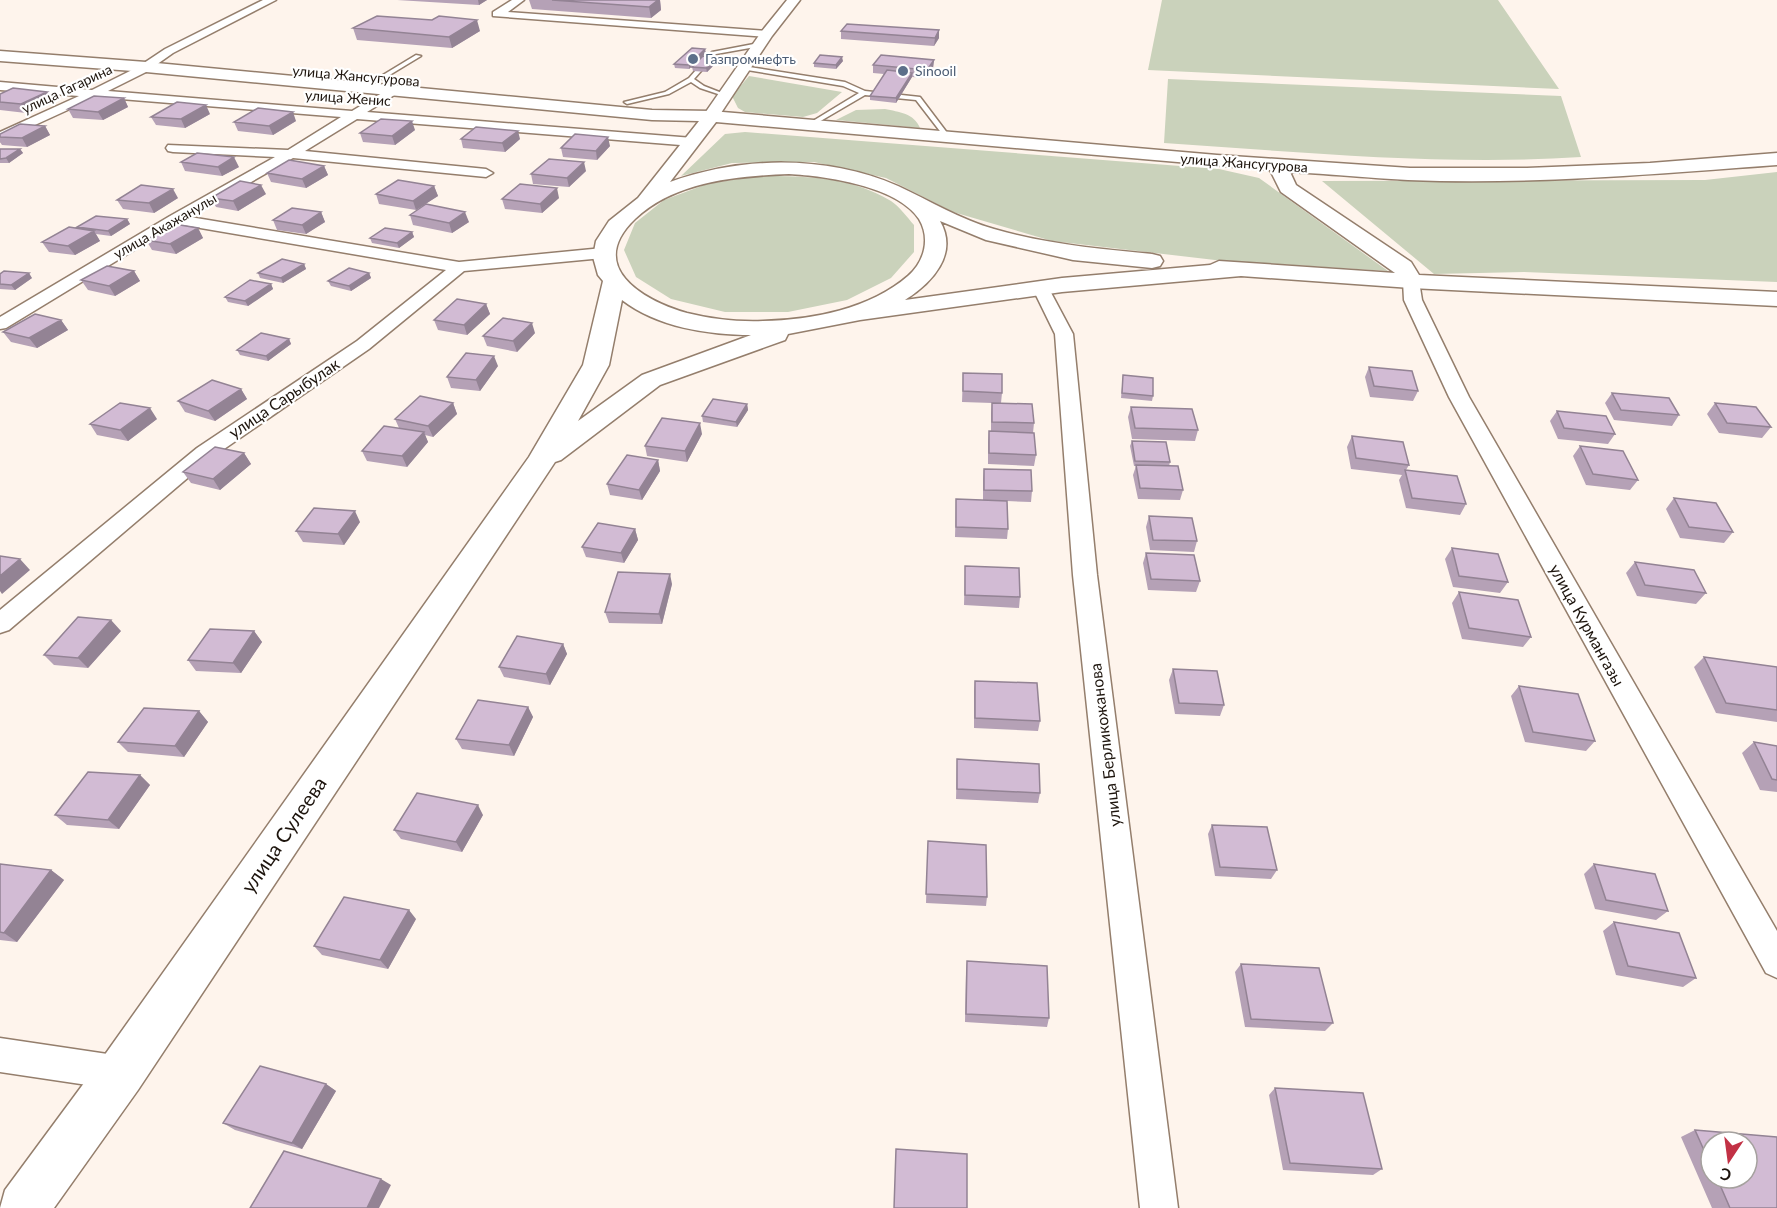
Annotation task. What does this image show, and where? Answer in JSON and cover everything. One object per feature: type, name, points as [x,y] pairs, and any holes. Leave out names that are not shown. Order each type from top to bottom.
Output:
[{"type":"main road","name":"улица Жансугурова","points":[[0,44],[164,58],[652,116],[711,116],[1278,166],[1410,174],[1527,174],[1650,169],[1777,159]]},
{"type":"main road","name":"улица Жансугурова","points":[[0,56],[627,102],[665,106],[711,116]]},
{"type":"main road","points":[[711,116],[693,142],[643,202],[614,226],[603,253],[605,268],[614,282],[642,304],[686,321],[741,328],[800,326]]},
{"type":"main road","points":[[1278,166],[1288,188],[1403,267],[1411,281]]},
{"type":"main road","points":[[643,202],[683,184],[731,173],[782,169],[831,172],[876,183],[986,234],[1073,253],[1239,270],[1777,299]]},
{"type":"main road","points":[[855,314],[899,295],[927,271],[938,245],[932,221],[911,200]]},
{"type":"main road","points":[[542,460],[651,380],[800,326],[855,314],[1040,287],[1130,277],[1239,270]]},
{"type":"main road","points":[[542,460],[596,365],[614,282]]},
{"type":"main road","name":"улица Сулеева","points":[[23,1208],[121,1073],[542,460]]},
{"type":"street","name":"улица Гагарина","points":[[0,137],[164,58],[168,51],[271,0]]},
{"type":"street","points":[[519,0],[497,14],[763,39]]},
{"type":"street","points":[[711,116],[763,39],[794,0]]},
{"type":"street","name":"улица Акажанулы","points":[[0,324],[175,219],[291,154],[355,113],[387,85]]},
{"type":"street","name":"улица Женис","points":[[0,86],[693,142]]},
{"type":"street","points":[[173,148],[291,154],[486,173]]},
{"type":"street","points":[[175,219],[459,267],[603,253]]},
{"type":"street","name":"улица Сарыбулак","points":[[0,624],[204,453],[363,345],[459,267]]},
{"type":"street","name":"улица Курмангазы","points":[[1411,281],[1413,300],[1459,397],[1777,962]]},
{"type":"street","name":"улица Берликожанова","points":[[1040,287],[1064,334],[1085,575],[1160,1208]]},
{"type":"street","points":[[0,1055],[121,1073]]},
{"type":"lane","points":[[627,102],[667,93],[691,80],[714,53],[763,39]]},
{"type":"lane","points":[[387,85],[418,56]]},
{"type":"lane","points":[[743,68],[845,84],[864,93],[918,98],[948,138]]},
{"type":"lane","points":[[691,80],[725,96]]},
{"type":"lane","points":[[810,125],[864,93]]},
{"type":"green space","points":[[1162,0],[1498,0],[1559,89],[1148,70]]},
{"type":"green space","points":[[749,76],[842,92],[817,113],[803,117],[745,112],[738,108],[732,96]]},
{"type":"green space","points":[[1168,79],[1561,96],[1581,157],[1424,159],[1164,143]]},
{"type":"green space","points":[[885,109],[910,116],[920,128],[836,120],[856,110]]},
{"type":"green space","points":[[745,132],[1219,169],[1259,178],[1388,271],[1215,260],[1052,241],[953,212],[886,178],[814,162],[732,163],[681,176],[725,134]]},
{"type":"green space","points":[[1777,172],[1777,282],[1524,272],[1434,274],[1322,181],[1705,180]]},
{"type":"green space","points":[[758,176],[826,179],[875,193],[894,203],[914,225],[914,252],[891,278],[847,300],[788,312],[725,312],[671,299],[636,277],[624,250],[635,223],[664,200],[707,184]]},
{"type":"building","points":[[552,0],[658,0],[649,7]]},
{"type":"building","points":[[377,16],[432,20],[439,16],[477,20],[449,37],[353,28]]},
{"type":"building","points":[[847,24],[939,30],[935,38],[841,31]]},
{"type":"building","points":[[692,48],[705,49],[689,65],[674,64]]},
{"type":"building","points":[[820,55],[842,57],[836,65],[814,63]]},
{"type":"building","points":[[881,55],[934,60],[927,70],[873,65]]},
{"type":"building","points":[[703,56],[717,57],[706,68],[692,67]]},
{"type":"building","points":[[887,70],[912,73],[896,98],[870,96]]},
{"type":"building","points":[[13,88],[47,92],[21,104],[0,102],[0,94]]},
{"type":"building","points":[[94,96],[124,98],[98,112],[68,109]]},
{"type":"building","points":[[177,102],[206,105],[181,119],[151,117]]},
{"type":"building","points":[[258,108],[293,112],[269,126],[234,122]]},
{"type":"building","points":[[381,119],[412,121],[392,136],[360,133]]},
{"type":"building","points":[[20,124],[45,126],[22,138],[0,137],[0,134]]},
{"type":"building","points":[[476,127],[518,131],[502,143],[461,139]]},
{"type":"building","points":[[575,134],[608,137],[596,151],[561,148]]},
{"type":"building","points":[[0,149],[20,149],[0,159]]},
{"type":"building","points":[[197,153],[234,157],[218,167],[181,162]]},
{"type":"building","points":[[549,159],[584,162],[567,178],[531,174]]},
{"type":"building","points":[[289,160],[324,166],[302,179],[267,173]]},
{"type":"building","points":[[398,180],[434,186],[413,201],[376,194]]},
{"type":"building","points":[[240,181],[261,185],[233,201],[211,198]]},
{"type":"building","points":[[520,184],[557,188],[540,204],[502,199]]},
{"type":"building","points":[[141,185],[173,189],[149,203],[117,200]]},
{"type":"building","points":[[426,204],[465,212],[449,223],[410,215]]},
{"type":"building","points":[[292,208],[321,212],[302,225],[273,220]]},
{"type":"building","points":[[96,216],[127,219],[108,231],[77,227]]},
{"type":"building","points":[[174,224],[198,228],[170,244],[146,240]]},
{"type":"building","points":[[69,227],[94,231],[68,246],[42,242]]},
{"type":"building","points":[[385,228],[412,232],[397,243],[370,238]]},
{"type":"building","points":[[282,259],[304,264],[281,278],[258,273]]},
{"type":"building","points":[[107,266],[134,271],[109,286],[81,280]]},
{"type":"building","points":[[349,268],[369,273],[349,286],[328,281]]},
{"type":"building","points":[[4,271],[29,273],[11,285],[0,284],[0,274]]},
{"type":"building","points":[[250,280],[271,284],[245,301],[225,297]]},
{"type":"building","points":[[457,299],[486,304],[464,325],[434,320]]},
{"type":"building","points":[[35,314],[61,320],[29,338],[3,332]]},
{"type":"building","points":[[503,318],[532,323],[513,341],[483,336]]},
{"type":"building","points":[[261,333],[289,339],[266,356],[237,350]]},
{"type":"building","points":[[466,353],[494,356],[476,380],[447,377]]},
{"type":"building","points":[[1369,367],[1412,371],[1418,391],[1374,386]]},
{"type":"building","points":[[963,373],[1002,374],[1002,393],[963,391]]},
{"type":"building","points":[[1123,375],[1153,378],[1153,396],[1122,393]]},
{"type":"building","points":[[212,380],[241,389],[208,411],[178,401]]},
{"type":"building","points":[[1612,393],[1669,398],[1679,415],[1621,410]]},
{"type":"building","points":[[420,396],[453,403],[428,426],[395,419]]},
{"type":"building","points":[[713,399],[747,404],[736,422],[702,416]]},
{"type":"building","points":[[120,403],[150,408],[120,430],[90,424]]},
{"type":"building","points":[[992,403],[1032,404],[1034,423],[992,422]]},
{"type":"building","points":[[1715,403],[1756,407],[1771,427],[1727,423]]},
{"type":"building","points":[[1131,407],[1192,409],[1198,430],[1135,428]]},
{"type":"building","points":[[1557,411],[1606,416],[1615,434],[1564,428]]},
{"type":"building","points":[[662,418],[700,423],[685,451],[645,446]]},
{"type":"building","points":[[384,426],[424,432],[402,456],[362,451]]},
{"type":"building","points":[[989,431],[1034,433],[1036,455],[989,453]]},
{"type":"building","points":[[1352,436],[1403,442],[1409,465],[1356,458]]},
{"type":"building","points":[[1132,441],[1166,442],[1170,462],[1135,461]]},
{"type":"building","points":[[1580,446],[1623,451],[1638,480],[1593,474]]},
{"type":"building","points":[[215,447],[244,453],[213,479],[183,472]]},
{"type":"building","points":[[627,455],[658,460],[639,490],[607,484]]},
{"type":"building","points":[[1136,465],[1178,466],[1183,490],[1140,488]]},
{"type":"building","points":[[984,469],[1031,470],[1032,491],[984,490]]},
{"type":"building","points":[[1405,470],[1457,476],[1466,504],[1412,498]]},
{"type":"building","points":[[1674,498],[1716,503],[1733,532],[1689,527]]},
{"type":"building","points":[[956,499],[1007,501],[1008,529],[956,527]]},
{"type":"building","points":[[314,508],[355,511],[338,534],[296,531]]},
{"type":"building","points":[[1149,516],[1192,518],[1197,541],[1153,540]]},
{"type":"building","points":[[598,523],[635,529],[621,553],[582,547]]},
{"type":"building","points":[[1452,548],[1498,554],[1508,582],[1459,576]]},
{"type":"building","points":[[1146,553],[1194,555],[1200,581],[1151,579]]},
{"type":"building","points":[[0,556],[20,559],[0,576]]},
{"type":"building","points":[[1635,562],[1694,570],[1706,593],[1645,585]]},
{"type":"building","points":[[965,566],[1019,568],[1020,597],[965,595]]},
{"type":"building","points":[[618,572],[670,574],[659,614],[605,612]]},
{"type":"building","points":[[1459,592],[1518,600],[1531,637],[1469,628]]},
{"type":"building","points":[[78,617],[111,620],[78,658],[44,655]]},
{"type":"building","points":[[210,629],[254,631],[233,663],[188,660]]},
{"type":"building","points":[[517,636],[563,644],[546,674],[499,667]]},
{"type":"building","points":[[1704,657],[1777,667],[1777,710],[1726,703]]},
{"type":"building","points":[[1173,669],[1217,671],[1224,705],[1179,703]]},
{"type":"building","points":[[975,681],[1037,683],[1040,721],[975,718]]},
{"type":"building","points":[[1519,686],[1578,694],[1595,741],[1533,732]]},
{"type":"building","points":[[478,700],[528,707],[509,745],[456,739]]},
{"type":"building","points":[[144,708],[199,711],[175,746],[118,742]]},
{"type":"building","points":[[1754,742],[1777,746],[1777,780],[1772,779]]},
{"type":"building","points":[[957,759],[1039,764],[1040,793],[957,789]]},
{"type":"building","points":[[88,772],[140,775],[108,820],[55,815]]},
{"type":"building","points":[[417,793],[478,805],[456,842],[394,830]]},
{"type":"building","points":[[1212,825],[1267,827],[1277,870],[1220,867]]},
{"type":"building","points":[[928,841],[986,845],[987,897],[926,894]]},
{"type":"building","points":[[0,864],[51,870],[4,933],[0,932]]},
{"type":"building","points":[[1594,864],[1655,874],[1668,911],[1606,900]]},
{"type":"building","points":[[344,897],[409,910],[380,960],[314,946]]},
{"type":"building","points":[[1614,922],[1679,933],[1696,978],[1628,966]]},
{"type":"building","points":[[967,961],[1047,966],[1049,1018],[966,1014]]},
{"type":"building","points":[[1241,964],[1319,968],[1333,1023],[1251,1019]]},
{"type":"building","points":[[260,1066],[326,1084],[292,1143],[223,1123]]},
{"type":"building","points":[[1275,1088],[1363,1093],[1382,1169],[1290,1163]]},
{"type":"building","points":[[1759,1135],[1777,1137],[1777,1208],[1730,1208],[1722,1190],[1759,1190]]},
{"type":"building","points":[[896,1149],[967,1154],[967,1208],[894,1208]]},
{"type":"building","points":[[284,1151],[381,1179],[367,1208],[250,1208]]},
{"type":"place","name":"Газпромнефть","points":[[693,59]]},
{"type":"place","name":"Sinooil","points":[[903,71]]}]
